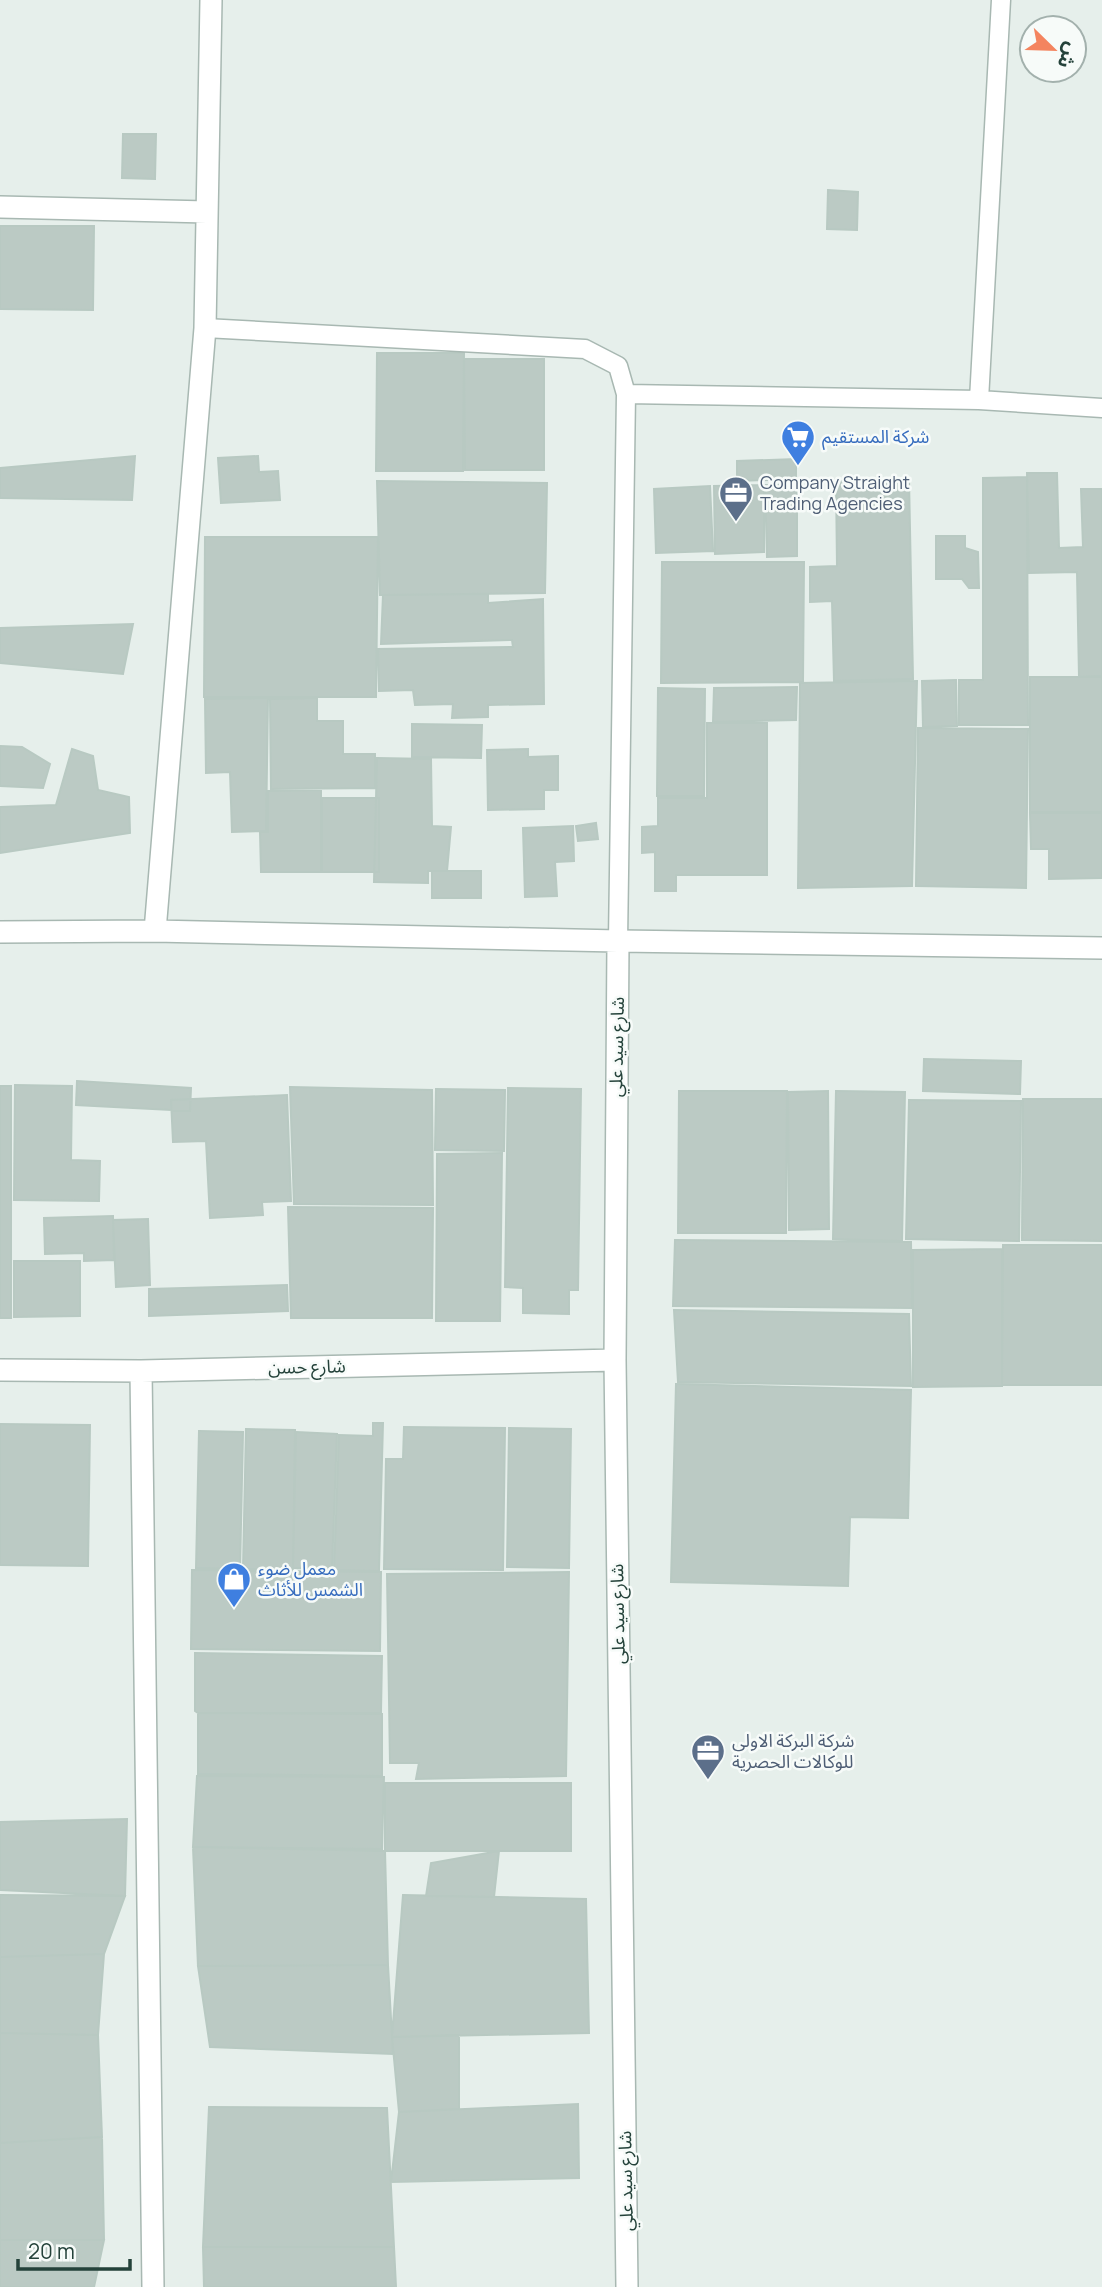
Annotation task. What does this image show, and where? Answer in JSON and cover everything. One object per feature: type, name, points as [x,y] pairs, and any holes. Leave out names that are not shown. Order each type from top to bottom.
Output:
[{"type":"street","points":[[155,931],[205,328],[211,0]]},
{"type":"street","points":[[0,207],[206,212]]},
{"type":"street","points":[[0,932],[155,931],[1102,948]]},
{"type":"street","name":"شارع سيد علي","points":[[618,941],[615,1360],[627,2287]]},
{"type":"street","name":"شارع حسن","points":[[0,1370],[141,1371],[615,1360]]},
{"type":"street","points":[[141,1371],[153,2287]]},
{"type":"lane","points":[[979,400],[1001,0]]},
{"type":"lane","points":[[205,328],[585,349],[618,366],[626,394],[618,941]]},
{"type":"lane","points":[[626,394],[979,400],[1102,408]]},
{"type":"building","points":[[123,134],[156,134],[155,179],[122,178]]},
{"type":"building","points":[[828,190],[858,192],[857,230],[827,229]]},
{"type":"building","points":[[0,226],[94,226],[93,310],[0,309]]},
{"type":"building","points":[[377,353],[464,353],[463,471],[376,471]]},
{"type":"building","points":[[464,359],[544,359],[544,470],[465,470]]},
{"type":"building","points":[[135,456],[132,500],[0,498],[0,468]]},
{"type":"building","points":[[258,456],[259,472],[278,471],[280,500],[221,503],[218,458]]},
{"type":"building","points":[[796,459],[796,479],[737,481],[737,461]]},
{"type":"building","points":[[1027,473],[1057,473],[1059,548],[1083,547],[1081,489],[1102,489],[1102,676],[1079,677],[1077,572],[1029,573]]},
{"type":"building","points":[[1027,477],[1028,725],[959,725],[959,680],[983,680],[983,478]]},
{"type":"building","points":[[909,479],[913,679],[834,681],[832,601],[810,602],[810,567],[837,566],[836,481]]},
{"type":"building","points":[[377,481],[547,483],[545,593],[380,595]]},
{"type":"building","points":[[764,485],[764,552],[715,554],[714,486]]},
{"type":"building","points":[[765,485],[797,485],[797,556],[767,557]]},
{"type":"building","points":[[710,486],[713,551],[656,553],[654,489]]},
{"type":"building","points":[[936,536],[965,536],[965,548],[978,552],[979,588],[969,588],[962,579],[936,579]]},
{"type":"building","points":[[205,537],[378,537],[376,697],[204,697]]},
{"type":"building","points":[[662,562],[804,562],[803,682],[661,683]]},
{"type":"building","points":[[488,594],[488,603],[543,599],[544,704],[488,705],[488,717],[452,718],[453,704],[415,705],[413,690],[379,691],[378,649],[513,647],[512,640],[381,644],[383,595]]},
{"type":"building","points":[[133,624],[123,674],[0,663],[0,628]]},
{"type":"building","points":[[1030,677],[1102,677],[1102,812],[1030,812]]},
{"type":"building","points":[[956,680],[957,726],[923,727],[922,681]]},
{"type":"building","points":[[917,681],[912,886],[798,888],[800,683]]},
{"type":"building","points":[[797,687],[796,720],[713,722],[714,688]]},
{"type":"building","points":[[658,688],[705,689],[704,796],[657,796]]},
{"type":"building","points":[[268,698],[266,831],[232,832],[230,772],[206,773],[205,699]]},
{"type":"building","points":[[317,698],[317,721],[343,721],[343,754],[375,754],[375,788],[271,789],[270,699]]},
{"type":"building","points":[[707,723],[767,723],[767,875],[676,875],[676,891],[655,891],[655,852],[642,853],[642,827],[658,826],[658,798],[707,798]]},
{"type":"building","points":[[412,724],[482,725],[481,758],[412,757]]},
{"type":"building","points":[[918,728],[1028,729],[1026,888],[916,886]]},
{"type":"building","points":[[0,746],[22,747],[50,764],[43,788],[0,786]]},
{"type":"building","points":[[72,749],[93,756],[98,790],[129,797],[130,833],[0,853],[0,807],[56,805]]},
{"type":"building","points":[[528,749],[528,757],[558,756],[558,790],[544,790],[544,809],[488,810],[487,750]]},
{"type":"building","points":[[377,758],[431,759],[432,826],[451,827],[447,871],[428,871],[428,883],[374,882]]},
{"type":"building","points":[[321,790],[321,872],[261,872],[260,832],[268,832],[268,791]]},
{"type":"building","points":[[322,798],[379,798],[379,872],[322,872]]},
{"type":"building","points":[[1030,813],[1102,813],[1102,878],[1049,879],[1049,849],[1031,849]]},
{"type":"building","points":[[596,823],[598,839],[578,841],[576,826]]},
{"type":"building","points":[[573,826],[574,861],[555,862],[557,896],[525,897],[523,828]]},
{"type":"building","points":[[432,871],[481,871],[481,898],[432,898]]},
{"type":"building","points":[[924,1059],[1021,1061],[1020,1094],[923,1091]]},
{"type":"building","points":[[77,1081],[191,1088],[190,1111],[76,1105]]},
{"type":"building","points":[[15,1085],[72,1086],[71,1160],[100,1161],[99,1201],[14,1200]]},
{"type":"building","points":[[0,1086],[11,1086],[11,1318],[0,1318]]},
{"type":"building","points":[[290,1087],[432,1090],[433,1205],[294,1204]]},
{"type":"building","points":[[508,1088],[581,1089],[578,1290],[569,1290],[569,1314],[523,1313],[523,1288],[505,1287]]},
{"type":"building","points":[[436,1089],[505,1090],[504,1151],[435,1150]]},
{"type":"building","points":[[679,1091],[787,1091],[786,1233],[678,1233]]},
{"type":"building","points":[[828,1091],[829,1229],[789,1230],[788,1092]]},
{"type":"building","points":[[836,1091],[905,1092],[902,1241],[833,1239]]},
{"type":"building","points":[[287,1095],[291,1201],[262,1202],[263,1215],[210,1218],[206,1141],[173,1142],[171,1100]]},
{"type":"building","points":[[1023,1099],[1102,1099],[1102,1241],[1022,1240]]},
{"type":"building","points":[[909,1100],[1021,1101],[1019,1241],[906,1239]]},
{"type":"building","points":[[502,1153],[500,1321],[436,1321],[437,1154]]},
{"type":"building","points":[[288,1207],[433,1208],[432,1318],[291,1318]]},
{"type":"building","points":[[113,1216],[114,1260],[84,1261],[84,1253],[45,1254],[44,1218]]},
{"type":"building","points":[[148,1219],[150,1285],[116,1287],[113,1220]]},
{"type":"building","points":[[675,1240],[911,1242],[912,1308],[673,1306]]},
{"type":"building","points":[[1003,1245],[1102,1245],[1102,1385],[1002,1385]]},
{"type":"building","points":[[1002,1249],[1002,1386],[913,1387],[913,1250]]},
{"type":"building","points":[[14,1261],[80,1261],[80,1316],[14,1317]]},
{"type":"building","points":[[287,1285],[288,1311],[149,1316],[149,1289]]},
{"type":"building","points":[[674,1310],[909,1314],[911,1386],[678,1382]]},
{"type":"building","points":[[676,1384],[911,1390],[908,1518],[850,1517],[848,1586],[671,1582]]},
{"type":"building","points":[[373,1423],[383,1423],[379,1571],[334,1570],[339,1435],[373,1436]]},
{"type":"building","points":[[0,1424],[90,1425],[88,1566],[0,1565]]},
{"type":"building","points":[[404,1427],[505,1428],[503,1570],[384,1569],[386,1459],[403,1459]]},
{"type":"building","points":[[509,1428],[571,1429],[569,1568],[507,1567]]},
{"type":"building","points":[[246,1429],[295,1430],[293,1570],[243,1569]]},
{"type":"building","points":[[199,1431],[243,1432],[240,1569],[196,1568]]},
{"type":"building","points":[[296,1432],[337,1434],[332,1569],[293,1568]]},
{"type":"building","points":[[192,1570],[381,1572],[380,1651],[191,1649]]},
{"type":"building","points":[[569,1572],[566,1776],[416,1779],[419,1763],[390,1763],[387,1574]]},
{"type":"building","points":[[195,1653],[382,1656],[381,1713],[198,1713],[195,1711]]},
{"type":"building","points":[[198,1713],[382,1714],[382,1776],[198,1774]]},
{"type":"building","points":[[197,1776],[384,1777],[382,1849],[193,1847]]},
{"type":"building","points":[[385,1783],[571,1783],[571,1851],[385,1851]]},
{"type":"building","points":[[127,1819],[125,1896],[0,1890],[0,1822]]},
{"type":"building","points":[[193,1847],[385,1851],[388,1965],[198,1966]]},
{"type":"building","points":[[499,1851],[494,1897],[426,1896],[431,1863]]},
{"type":"building","points":[[0,1895],[125,1896],[104,1954],[0,1957]]},
{"type":"building","points":[[403,1895],[586,1899],[589,2033],[392,2037]]},
{"type":"building","points":[[104,1954],[98,2035],[0,2033],[0,1957]]},
{"type":"building","points":[[388,1965],[393,2054],[210,2047],[198,1966]]},
{"type":"building","points":[[0,2033],[98,2035],[102,2137],[0,2143]]},
{"type":"building","points":[[459,2035],[459,2109],[399,2112],[392,2037]]},
{"type":"building","points":[[578,2104],[579,2178],[391,2182],[399,2112]]},
{"type":"building","points":[[209,2107],[387,2108],[394,2247],[203,2247]]},
{"type":"building","points":[[102,2137],[104,2240],[0,2240],[0,2143]]},
{"type":"building","points":[[0,2240],[104,2240],[94,2287],[0,2287]]},
{"type":"building","points":[[203,2247],[394,2247],[396,2287],[204,2287]]},
{"type":"place","name":"شركة المستقيم","points":[[798,467]]},
{"type":"place","name":"Company Straight Trading Agencies","points":[[736,523]]},
{"type":"place","name":"معمل ضوء الشمس للأثاث","points":[[234,1609]]},
{"type":"place","name":"شركة البركة الاولى للوكالات الحصرية","points":[[708,1781]]}]
